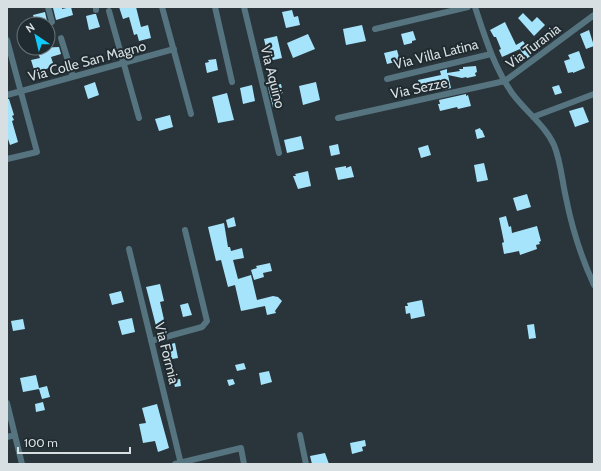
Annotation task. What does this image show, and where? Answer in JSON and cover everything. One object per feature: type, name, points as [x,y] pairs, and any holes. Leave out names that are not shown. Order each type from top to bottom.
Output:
[{"type":"street","points":[[162,7],[191,114]]},
{"type":"street","points":[[215,7],[232,82]]},
{"type":"street","name":"Via Aquino","points":[[244,7],[279,153]]},
{"type":"street","points":[[375,29],[468,7]]},
{"type":"street","points":[[475,7],[491,54],[505,81],[515,97],[549,137],[555,149],[583,261],[594,285]]},
{"type":"street","points":[[109,11],[139,118]]},
{"type":"street","name":"Via Turania","points":[[505,81],[594,15]]},
{"type":"street","points":[[61,38],[73,77]]},
{"type":"street","points":[[7,40],[36,152],[7,160]]},
{"type":"street","name":"Via Colle San Magno","points":[[7,95],[174,49]]},
{"type":"street","name":"Via Villa Latina","points":[[387,79],[491,54]]},
{"type":"street","name":"Via Sezze","points":[[338,118],[505,81]]},
{"type":"street","points":[[533,117],[594,94]]},
{"type":"street","points":[[151,341],[202,327],[207,321],[185,230]]},
{"type":"street","name":"Via Formia","points":[[129,249],[179,464]]},
{"type":"street","points":[[7,403],[22,464]]},
{"type":"street","points":[[7,437],[15,435]]},
{"type":"street","points":[[300,435],[306,464]]},
{"type":"street","points":[[179,464],[241,448],[244,464]]},
{"type":"building","points":[[62,7],[62,9],[71,7],[73,15],[56,20],[53,8]]},
{"type":"building","points":[[119,7],[136,7],[141,27],[148,25],[151,38],[139,41],[137,34],[134,35],[129,17],[123,19]]},
{"type":"building","points":[[292,10],[294,17],[298,16],[300,25],[286,28],[282,12]]},
{"type":"building","points":[[45,12],[46,16],[33,16]]},
{"type":"building","points":[[523,13],[532,22],[537,17],[545,25],[534,36],[518,18]]},
{"type":"building","points":[[96,14],[100,27],[89,30],[86,16]]},
{"type":"building","points":[[505,22],[516,45],[523,41],[532,55],[526,59],[520,49],[502,57],[499,50],[501,49],[496,37],[494,37],[490,30]]},
{"type":"building","points":[[362,25],[366,41],[346,45],[343,29]]},
{"type":"building","points":[[589,30],[594,46],[586,49],[580,34]]},
{"type":"building","points":[[413,31],[416,40],[412,41],[412,43],[404,45],[401,34]]},
{"type":"building","points":[[308,34],[315,49],[293,58],[287,43]]},
{"type":"building","points":[[277,36],[282,58],[269,61],[264,39]]},
{"type":"building","points":[[56,47],[59,47],[61,54],[56,56]]},
{"type":"building","points":[[397,50],[400,61],[387,64],[384,53]]},
{"type":"building","points":[[579,51],[585,68],[573,73],[568,73],[564,61],[570,59],[568,55]]},
{"type":"building","points":[[39,56],[54,56],[51,57],[54,66],[35,73],[31,60],[40,58]]},
{"type":"building","points":[[216,59],[218,70],[207,73],[205,63],[209,62],[208,60]]},
{"type":"building","points":[[476,66],[476,76],[462,78],[448,75],[451,88],[444,90],[443,86],[421,91],[418,80],[441,75],[440,71],[447,69],[447,73],[460,71],[459,69],[463,69],[463,67]]},
{"type":"building","points":[[95,82],[99,95],[88,99],[84,86]]},
{"type":"building","points":[[316,82],[320,100],[303,105],[299,86]]},
{"type":"building","points":[[281,84],[283,93],[274,95],[277,107],[273,107],[268,87]]},
{"type":"building","points":[[252,85],[255,101],[243,104],[240,88]]},
{"type":"building","points":[[559,85],[562,93],[555,95],[552,87]]},
{"type":"building","points":[[227,93],[234,120],[218,123],[212,97]]},
{"type":"building","points":[[466,94],[466,96],[468,95],[471,106],[458,109],[457,107],[440,111],[438,104],[440,104],[439,100]]},
{"type":"building","points":[[7,99],[9,99],[14,115],[12,116],[14,120],[12,121],[18,142],[10,145],[7,136]]},
{"type":"building","points":[[583,107],[589,122],[575,127],[569,111]]},
{"type":"building","points":[[170,115],[173,127],[159,131],[155,119]]},
{"type":"building","points":[[480,128],[485,137],[477,139],[475,130]]},
{"type":"building","points":[[301,136],[304,149],[287,153],[284,140]]},
{"type":"building","points":[[338,144],[340,154],[331,156],[329,146]]},
{"type":"building","points":[[428,145],[431,155],[421,158],[418,148]]},
{"type":"building","points":[[484,163],[488,180],[477,182],[474,165]]},
{"type":"building","points":[[346,166],[346,168],[351,166],[354,177],[338,180],[335,168]]},
{"type":"building","points":[[308,171],[311,186],[298,189],[293,176],[296,176],[295,174]]},
{"type":"building","points":[[527,194],[531,207],[517,211],[513,198]]},
{"type":"building","points":[[506,216],[509,227],[511,226],[512,233],[537,226],[541,241],[539,242],[540,244],[536,245],[537,249],[520,255],[519,251],[504,254],[502,243],[504,242],[499,218]]},
{"type":"building","points":[[234,217],[236,226],[228,228],[226,220]]},
{"type":"building","points":[[224,223],[228,247],[230,247],[231,251],[242,248],[244,258],[233,260],[238,279],[251,275],[257,300],[273,296],[278,297],[282,301],[275,311],[276,313],[267,315],[265,306],[241,311],[235,285],[228,287],[221,260],[216,261],[208,227]]},
{"type":"building","points":[[270,263],[272,271],[263,273],[264,277],[254,280],[251,270],[257,268],[256,266]]},
{"type":"building","points":[[160,284],[164,301],[160,302],[165,324],[156,326],[146,287]]},
{"type":"building","points":[[121,291],[124,302],[112,305],[109,294]]},
{"type":"building","points":[[422,300],[425,316],[411,319],[410,313],[406,314],[405,306],[408,306],[407,303]]},
{"type":"building","points":[[188,303],[192,315],[183,317],[180,305]]},
{"type":"building","points":[[132,318],[135,332],[122,335],[118,321]]},
{"type":"building","points":[[23,319],[25,329],[13,331],[11,321]]},
{"type":"building","points":[[534,324],[536,338],[529,339],[527,325]]},
{"type":"building","points":[[175,343],[178,358],[166,360],[163,346]]},
{"type":"building","points":[[244,363],[246,369],[237,371],[235,365]]},
{"type":"building","points":[[269,371],[272,382],[261,385],[259,373]]},
{"type":"building","points":[[36,375],[39,388],[47,386],[50,397],[42,399],[39,389],[23,392],[20,378]]},
{"type":"building","points":[[180,379],[181,386],[175,387],[173,380]]},
{"type":"building","points":[[233,379],[235,384],[229,386],[227,380]]},
{"type":"building","points":[[43,402],[45,410],[36,412],[35,404]]},
{"type":"building","points":[[157,404],[169,448],[158,452],[155,441],[143,443],[139,424],[146,423],[142,408]]},
{"type":"building","points":[[365,440],[366,446],[362,447],[363,451],[352,454],[350,443]]},
{"type":"building","points":[[325,453],[329,464],[312,464],[310,456]]}]
